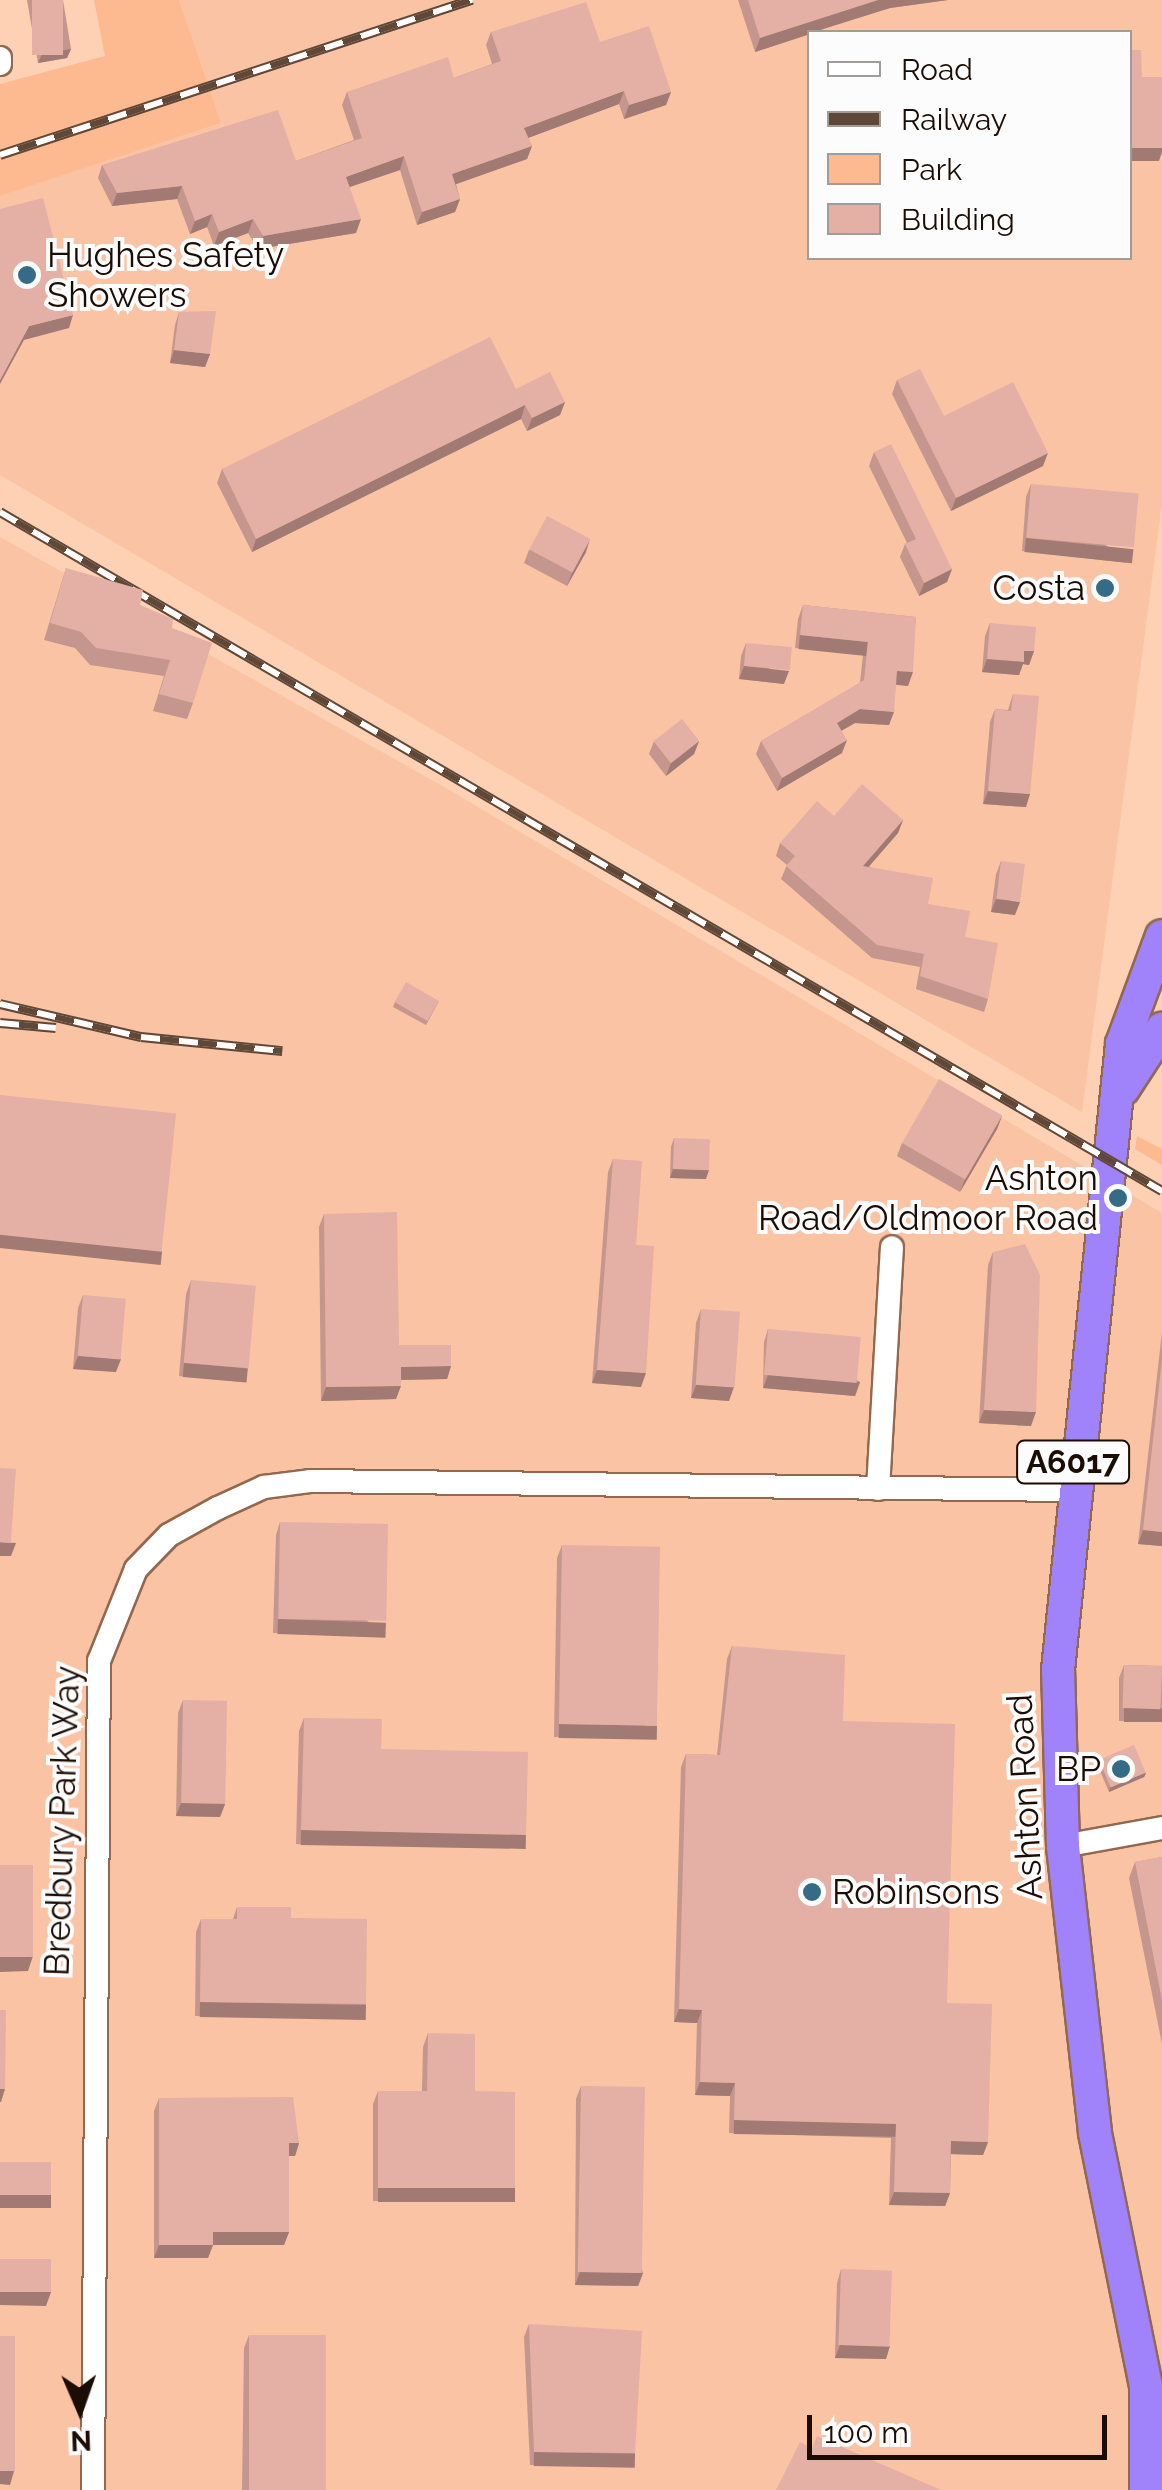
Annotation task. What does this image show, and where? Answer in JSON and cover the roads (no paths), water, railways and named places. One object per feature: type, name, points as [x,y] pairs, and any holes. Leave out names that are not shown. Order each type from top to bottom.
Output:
[{"type":"highway","name":"Ashton Road","points":[[1152,2486],[1146,2386],[1095,2132],[1063,1846],[1058,1670],[1070,1490],[1122,1044],[1162,936]]},
{"type":"highway","name":"Ashton Road","points":[[1118,1097],[1162,1028]]},
{"type":"street","points":[[878,1489],[892,1247]]},
{"type":"street","name":"Bredbury Park Way","points":[[92,2490],[99,1661],[136,1569],[169,1535],[264,1487],[310,1481],[1070,1490]]},
{"type":"street","points":[[1063,1846],[1162,1828]]},
{"type":"railway","points":[[0,155],[472,0]]},
{"type":"railway","points":[[0,512],[1162,1191]]},
{"type":"railway","points":[[0,1004],[141,1037],[282,1051]]},
{"type":"railway","points":[[0,1023],[56,1028]]},
{"type":"place","name":"Hughes Safety Showers","points":[[27,275]]},
{"type":"place","name":"Costa","points":[[1105,588]]},
{"type":"place","name":"Ashton Road/Oldmoor Road","points":[[1118,1198]]},
{"type":"place","name":"BP","points":[[1121,1769]]},
{"type":"place","name":"Robinsons","points":[[812,1892]]}]
